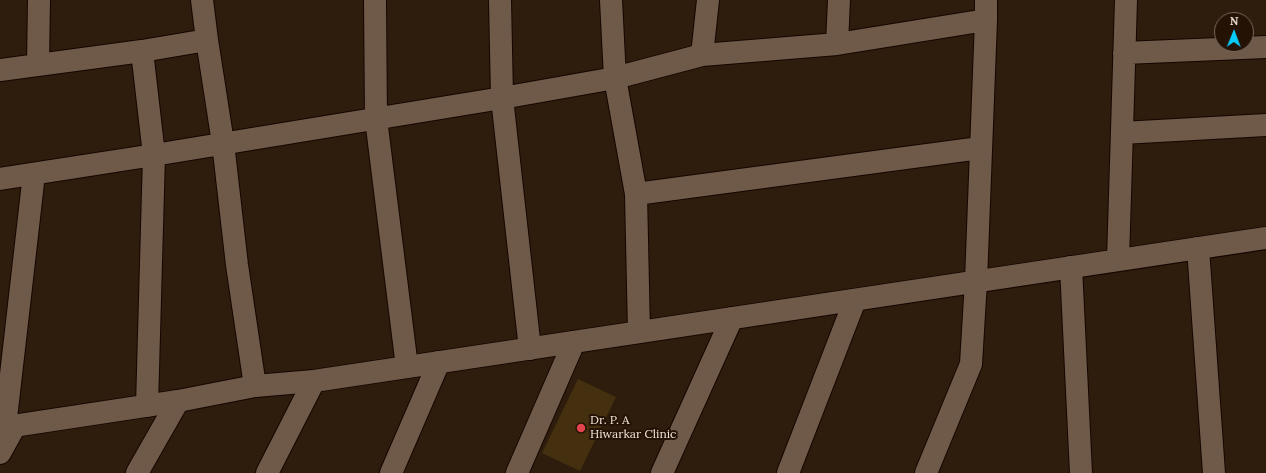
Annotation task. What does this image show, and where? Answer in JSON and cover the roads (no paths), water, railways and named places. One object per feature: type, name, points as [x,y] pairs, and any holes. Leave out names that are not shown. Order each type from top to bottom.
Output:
[{"type":"street","points":[[38,65],[39,0]]},
{"type":"street","points":[[202,0],[223,143],[237,265],[255,386]]},
{"type":"street","points":[[375,0],[376,119],[407,367]]},
{"type":"street","points":[[500,0],[502,98],[530,349]]},
{"type":"street","points":[[611,0],[615,78],[636,194],[639,332]]},
{"type":"street","points":[[702,55],[708,0]]},
{"type":"street","points":[[837,44],[840,0]]},
{"type":"street","points":[[1118,260],[1126,0]]},
{"type":"street","points":[[0,179],[502,98],[615,78],[702,55],[837,44],[986,10],[976,281],[971,364],[926,473]]},
{"type":"street","points":[[0,70],[142,51],[207,40]]},
{"type":"street","points":[[1124,53],[1266,47]]},
{"type":"street","points":[[142,51],[154,155],[147,406]]},
{"type":"street","points":[[1122,133],[1266,124]]},
{"type":"street","points":[[636,194],[980,148]]},
{"type":"street","points":[[0,453],[7,427],[34,174]]},
{"type":"street","points":[[7,427],[178,401],[255,386],[314,381],[1266,238]]},
{"type":"street","points":[[1198,248],[1214,473]]},
{"type":"street","points":[[1071,267],[1082,473]]},
{"type":"street","points":[[788,473],[855,300]]},
{"type":"street","points":[[662,473],[732,318]]},
{"type":"street","points":[[517,473],[574,342]]},
{"type":"street","points":[[392,473],[439,362]]},
{"type":"street","points":[[267,473],[314,381]]},
{"type":"street","points":[[137,473],[178,401]]},
{"type":"street","points":[[1070,473],[1080,446]]},
{"type":"place","name":"Dr. P. A Hiwarkar Clinic","points":[[581,428]]}]
